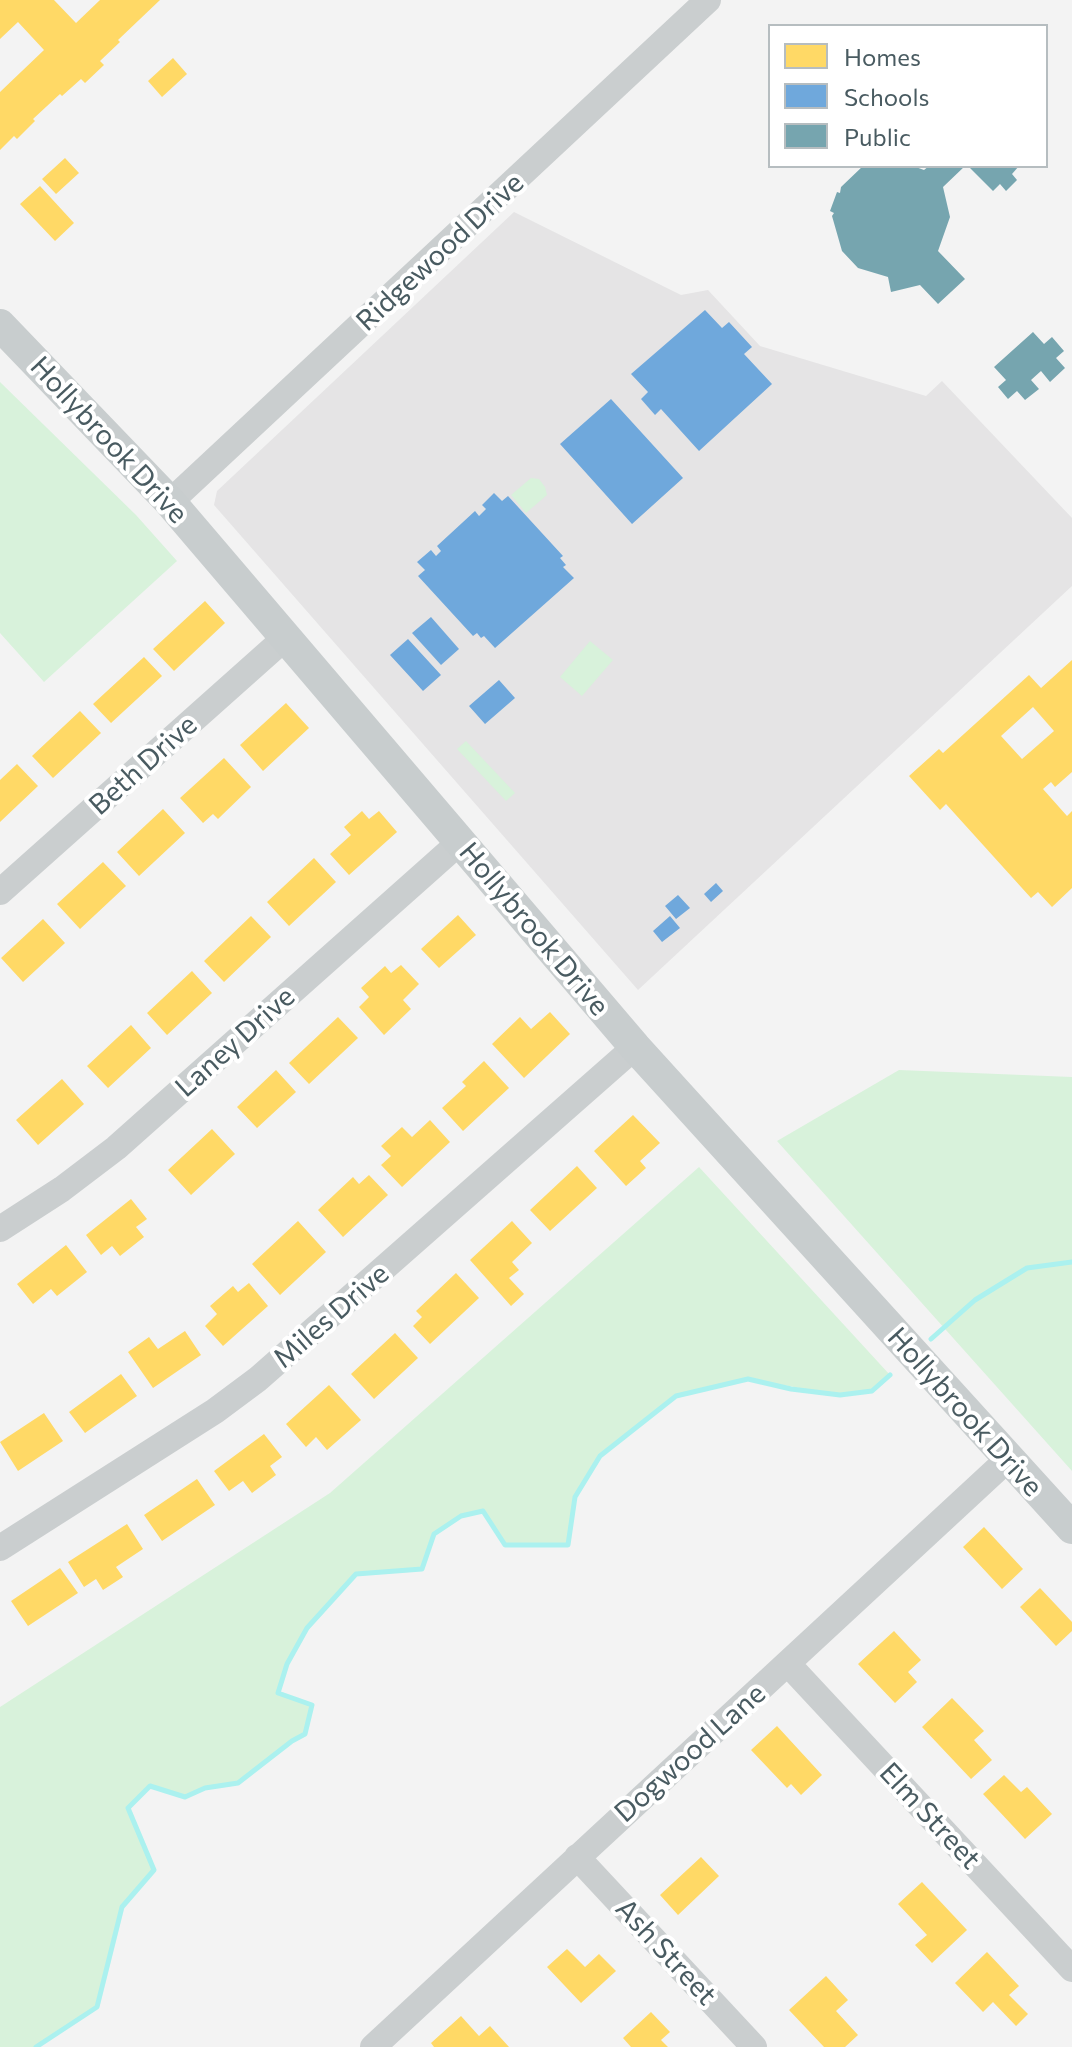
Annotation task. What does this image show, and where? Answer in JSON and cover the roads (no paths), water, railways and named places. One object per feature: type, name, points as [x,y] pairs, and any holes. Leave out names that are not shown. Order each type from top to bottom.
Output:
[{"type":"main road","name":"Hollybrook Drive","points":[[0,325],[170,502],[635,1047],[1072,1528]]},
{"type":"street","name":"Ridgewood Drive","points":[[170,502],[708,0]]},
{"type":"street","name":"Beth Drive","points":[[0,892],[285,638]]},
{"type":"street","name":"Laney Drive","points":[[0,1229],[62,1189],[125,1141],[460,842]]},
{"type":"street","name":"Miles Drive","points":[[0,1548],[215,1411],[269,1371],[635,1047]]},
{"type":"street","name":"Dogwood Lane","points":[[373,2047],[1008,1459]]},
{"type":"street","name":"Elm Street","points":[[788,1664],[1072,1969]]},
{"type":"street","name":"Ash Street","points":[[577,1857],[754,2047]]},
{"type":"waterway","points":[[931,1339],[975,1300],[1027,1268],[1072,1262]]},
{"type":"waterway","points":[[36,2047],[97,2007],[122,1907],[154,1870],[128,1808],[150,1786],[185,1797],[205,1788],[238,1783],[305,1734],[312,1705],[278,1693],[287,1664],[307,1628],[356,1574],[422,1569],[434,1534],[461,1516],[483,1511],[505,1545],[568,1545],[575,1497],[600,1456],[676,1396],[748,1379],[791,1389],[840,1395],[872,1391],[890,1375]]}]
